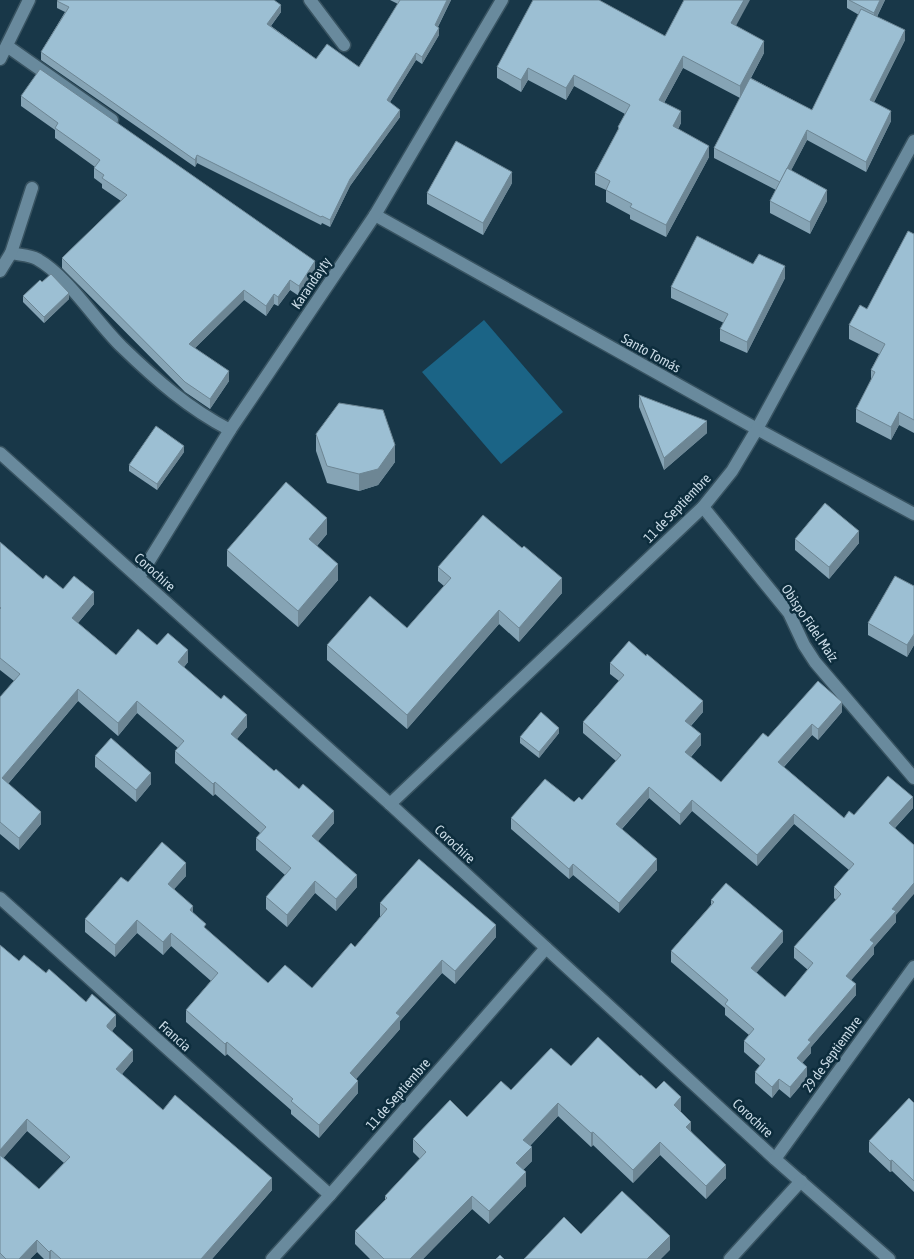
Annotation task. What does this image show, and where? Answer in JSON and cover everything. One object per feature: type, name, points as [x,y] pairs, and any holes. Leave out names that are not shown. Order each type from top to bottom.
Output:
[{"type":"street","points":[[0,60],[29,0]]},
{"type":"street","points":[[310,0],[344,46]]},
{"type":"street","name":"Karandayty","points":[[138,577],[230,430],[375,215],[502,0]]},
{"type":"street","points":[[7,46],[125,129]]},
{"type":"street","name":"11 de Septiembre","points":[[390,804],[703,507],[732,471],[757,429],[914,141]]},
{"type":"street","points":[[0,271],[11,253],[32,188]]},
{"type":"street","name":"Santo Tomás","points":[[375,215],[757,429],[914,514]]},
{"type":"street","points":[[11,253],[35,258],[53,270],[120,346],[180,400],[230,430]]},
{"type":"street","name":"Corochire","points":[[0,452],[390,804],[775,1159],[890,1259]]},
{"type":"street","name":"Obispo Fidel Maíz","points":[[703,507],[789,613],[804,645],[815,662],[914,778]]},
{"type":"street","name":"Francia","points":[[0,898],[330,1196]]},
{"type":"street","name":"11 de Septiembre","points":[[272,1259],[330,1196],[546,948]]},
{"type":"street","name":"29 de Septiembre","points":[[775,1159],[914,967]]},
{"type":"street","points":[[730,1259],[800,1181]]},
{"type":"shaded area","points":[[484,320],[563,412],[501,464],[422,372]]},
{"type":"building","points":[[58,0],[274,0],[281,5],[267,24],[316,59],[327,44],[359,67],[400,0],[447,0],[435,25],[439,28],[422,57],[416,53],[387,100],[400,110],[350,179],[330,220],[197,155],[195,160],[41,52],[69,7]]},
{"type":"building","points":[[533,0],[599,0],[665,36],[684,0],[744,0],[731,23],[764,41],[740,86],[683,56],[659,100],[681,111],[673,126],[709,146],[666,225],[630,207],[632,204],[606,190],[610,181],[595,173],[630,105],[574,75],[566,88],[528,68],[521,80],[497,67]]},
{"type":"building","points":[[849,0],[880,0],[874,13]]},
{"type":"building","points":[[861,9],[905,30],[870,100],[891,111],[866,162],[807,130],[780,182],[714,148],[750,78],[812,110]]},
{"type":"building","points":[[40,69],[315,261],[299,286],[290,280],[278,297],[274,294],[266,306],[244,290],[189,344],[229,371],[210,399],[185,382],[62,258],[127,195],[102,178],[104,175],[94,168],[100,160],[55,128],[58,123],[21,96]]},
{"type":"building","points":[[456,141],[512,172],[483,223],[427,193]]},
{"type":"building","points":[[787,168],[827,190],[810,222],[770,201]]},
{"type":"building","points":[[908,231],[914,234],[914,420],[899,412],[891,427],[856,409],[875,372],[871,370],[885,344],[849,325],[860,305],[867,309]]},
{"type":"building","points":[[697,236],[753,264],[759,254],[785,266],[747,342],[720,329],[728,314],[671,287]]},
{"type":"building","points":[[51,274],[69,293],[44,317],[23,296],[40,280],[42,282]]},
{"type":"building","points":[[639,395],[707,421],[664,458]]},
{"type":"building","points":[[339,403],[383,410],[395,445],[378,469],[359,474],[327,466],[316,434]]},
{"type":"building","points":[[156,426],[184,446],[157,484],[129,465]]},
{"type":"building","points":[[286,482],[327,518],[309,539],[338,564],[298,611],[227,550]]},
{"type":"building","points":[[825,503],[859,531],[829,567],[795,539]]},
{"type":"building","points":[[483,515],[562,578],[519,628],[499,610],[407,715],[327,645],[370,596],[407,628],[451,578],[438,567]]},
{"type":"building","points":[[0,542],[43,579],[46,575],[63,589],[74,576],[94,592],[72,618],[116,655],[138,629],[157,645],[168,633],[188,650],[178,662],[221,699],[224,695],[247,715],[231,734],[274,771],[276,769],[299,789],[303,784],[334,811],[312,836],[357,875],[336,899],[315,881],[287,915],[266,897],[291,868],[256,838],[266,827],[215,782],[213,784],[175,751],[184,741],[137,701],[118,723],[78,689],[2,778],[41,812],[19,838],[0,822],[0,697],[20,674],[0,658]]},
{"type":"building","points":[[895,576],[914,586],[914,634],[907,645],[868,623]]},
{"type":"building","points":[[629,641],[703,701],[685,721],[701,734],[685,752],[721,782],[763,733],[768,737],[818,681],[842,702],[818,729],[812,724],[778,762],[844,818],[849,811],[854,815],[888,776],[913,797],[889,823],[914,845],[914,883],[892,909],[896,911],[870,940],[874,943],[846,976],[856,984],[808,1040],[811,1042],[797,1058],[807,1067],[790,1087],[779,1079],[772,1087],[755,1072],[765,1059],[744,1041],[754,1029],[725,1004],[728,1000],[671,951],[714,902],[711,900],[726,883],[783,931],[751,968],[785,997],[813,963],[794,947],[841,894],[834,887],[854,864],[794,814],[757,855],[692,800],[680,814],[649,787],[616,824],[657,859],[619,903],[573,864],[569,869],[511,818],[545,779],[574,802],[579,797],[582,800],[621,755],[583,722],[624,675],[610,663]]},
{"type":"building","points":[[541,712],[559,728],[539,752],[520,737]]},
{"type":"building","points":[[111,738],[151,773],[136,790],[95,756]]},
{"type":"building","points":[[162,842],[186,863],[168,884],[193,906],[190,910],[206,924],[204,927],[268,983],[285,965],[312,988],[351,943],[355,947],[387,909],[380,903],[419,859],[496,925],[455,971],[442,960],[396,1013],[400,1016],[350,1073],[358,1081],[319,1125],[291,1101],[293,1099],[227,1042],[225,1044],[186,1010],[218,973],[171,933],[163,942],[137,920],[115,945],[85,919],[121,877],[128,882]]},
{"type":"building","points":[[0,945],[19,961],[24,955],[46,973],[49,969],[86,1002],[92,994],[116,1015],[107,1027],[133,1050],[116,1069],[163,1110],[175,1095],[272,1178],[201,1259],[61,1259],[51,1250],[49,1252],[37,1240],[19,1259],[6,1259],[0,1253],[0,1155],[39,1189],[70,1157],[27,1119],[0,1150]]},
{"type":"building","points":[[598,1037],[656,1089],[664,1081],[681,1097],[674,1105],[691,1122],[686,1127],[726,1165],[706,1186],[660,1142],[633,1170],[593,1132],[591,1133],[558,1103],[523,1140],[532,1147],[516,1163],[526,1172],[489,1211],[472,1196],[410,1259],[384,1259],[355,1231],[387,1198],[385,1196],[426,1152],[413,1139],[450,1100],[467,1117],[501,1081],[511,1090],[551,1048],[571,1066]]},
{"type":"building","points":[[909,1098],[914,1103],[914,1181],[869,1141]]},
{"type":"building","points":[[622,1191],[670,1236],[647,1259],[524,1259],[564,1217],[581,1234]]},
{"type":"building","points":[[500,1255],[504,1259],[496,1259]]}]
